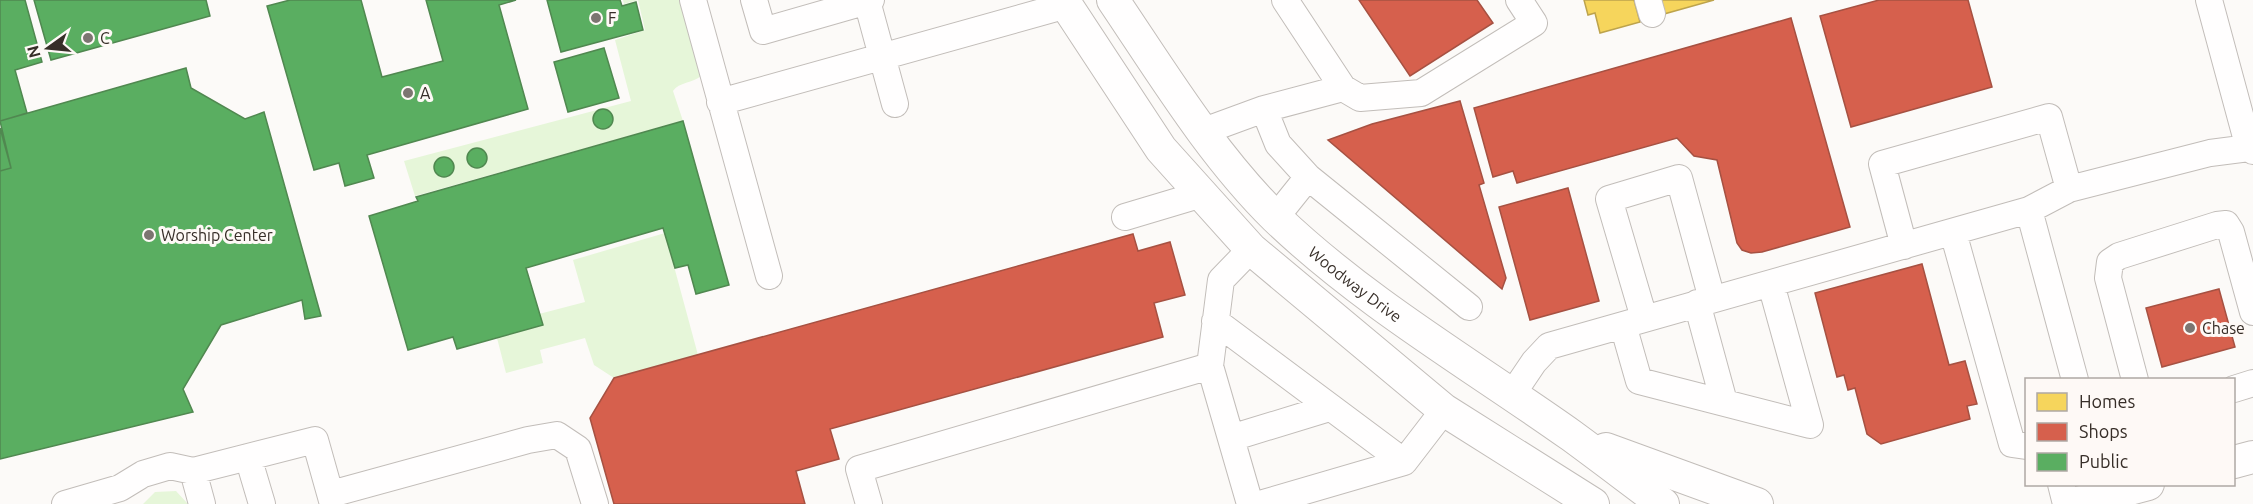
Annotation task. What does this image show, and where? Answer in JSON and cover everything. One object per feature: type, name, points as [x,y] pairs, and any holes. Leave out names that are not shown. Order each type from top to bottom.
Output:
[{"type":"main road","name":"Woodway Drive","points":[[1113,0],[1204,131],[1276,217],[1350,283],[1510,396],[1571,435],[1663,504]]},
{"type":"main road","points":[[1068,2],[1161,149],[1251,249],[1444,410],[1593,504]]},
{"type":"main road","points":[[1251,249],[1276,217]]},
{"type":"main road","points":[[1571,435],[1757,504]]},
{"type":"main road","points":[[2235,462],[2253,457]]},
{"type":"main road","points":[[2074,504],[2141,486]]},
{"type":"lane","points":[[693,0],[769,276]]},
{"type":"lane","points":[[754,0],[763,31],[869,1],[895,104]]},
{"type":"lane","points":[[1285,0],[1343,88],[1360,98],[1421,93],[1534,23],[1519,0]]},
{"type":"lane","points":[[1510,396],[1534,362],[1550,346],[2029,210],[2069,189],[2210,153],[2251,150],[2209,0]]},
{"type":"lane","points":[[720,102],[1068,2]]},
{"type":"lane","points":[[1204,131],[1264,109],[1343,88]]},
{"type":"lane","points":[[1264,109],[1278,144],[1308,177],[1469,308]]},
{"type":"lane","points":[[1904,246],[1882,164],[2049,117],[2069,189]]},
{"type":"lane","points":[[1276,217],[1308,177]]},
{"type":"lane","points":[[1724,402],[1679,178],[1609,199],[1633,321],[1639,381],[1810,425],[1771,284]]},
{"type":"lane","points":[[1125,217],[1202,194]]},
{"type":"lane","points":[[2029,210],[2074,378]]},
{"type":"lane","points":[[2134,378],[2108,278],[2110,262],[2119,255],[2217,225],[2226,225],[2231,232],[2253,312]]},
{"type":"lane","points":[[1953,232],[2012,444],[2025,446]]},
{"type":"lane","points":[[1250,504],[1210,366],[1221,280],[1251,249]]},
{"type":"lane","points":[[1215,321],[1404,462]]},
{"type":"lane","points":[[868,504],[859,469],[1210,366]]},
{"type":"lane","points":[[2235,389],[2253,383]]},
{"type":"lane","points":[[1231,438],[1329,408]]},
{"type":"lane","points":[[1260,504],[1404,462],[1444,410]]},
{"type":"lane","points":[[65,504],[123,496],[143,474],[170,466],[193,471],[315,440],[332,499],[528,440],[557,435],[578,449],[595,504]]},
{"type":"lane","points":[[248,457],[262,504]]},
{"type":"lane","points":[[193,471],[202,504]]},
{"type":"lane","points":[[2062,486],[2066,504]]},
{"type":"green space","points":[[623,0],[638,0],[624,4]]},
{"type":"green space","points":[[638,0],[679,0],[701,76],[673,91],[683,121],[415,196],[404,161],[631,101],[615,40],[645,30]]},
{"type":"green space","points":[[665,233],[698,355],[614,378],[594,365],[585,338],[540,350],[543,363],[506,373],[497,338],[543,325],[539,314],[585,302],[573,260]]},
{"type":"green space","points":[[176,491],[188,504],[143,504],[155,492]]},
{"type":"building: Homes","points":[[1584,0],[1634,0],[1640,22],[1600,33],[1595,13],[1588,15]]},
{"type":"building: Homes","points":[[1660,0],[1714,0],[1664,14]]},
{"type":"building: Shops","points":[[1359,0],[1477,0],[1493,23],[1410,76]]},
{"type":"building: Shops","points":[[1879,0],[1968,0],[1992,87],[1851,127],[1820,16]]},
{"type":"building: Shops","points":[[1791,18],[1850,227],[1762,252],[1751,253],[1742,250],[1737,243],[1717,160],[1694,156],[1677,138],[1517,183],[1513,171],[1493,177],[1474,108]]},
{"type":"building: Shops","points":[[1460,101],[1484,183],[1479,185],[1506,278],[1502,289],[1328,140],[1372,124]]},
{"type":"building: Shops","points":[[1568,188],[1599,301],[1530,320],[1499,207]]},
{"type":"building: Shops","points":[[1133,234],[1138,251],[1170,242],[1185,295],[1154,303],[1163,337],[830,429],[839,459],[796,471],[805,504],[614,504],[590,418],[614,378]]},
{"type":"building: Shops","points":[[1922,264],[1949,365],[1965,361],[1977,404],[1967,406],[1970,419],[1881,444],[1867,434],[1855,388],[1848,390],[1844,375],[1837,377],[1815,293]]},
{"type":"building: Shops","points":[[2219,289],[2235,347],[2162,367],[2146,308]]},
{"type":"building: Public","points":[[0,0],[25,0],[42,62],[15,70],[27,113],[0,121]]},
{"type":"building: Public","name":"C","points":[[34,0],[206,0],[210,16],[51,60]]},
{"type":"building: Public","name":"A","points":[[290,0],[361,0],[382,77],[443,61],[426,0],[516,0],[499,5],[528,109],[367,155],[374,178],[345,186],[339,163],[314,170],[267,6]]},
{"type":"building: Public","name":"F","points":[[547,0],[620,0],[622,6],[636,2],[643,30],[561,52]]},
{"type":"building: Public","points":[[604,48],[619,98],[568,112],[554,62]]},
{"type":"building: Public","name":"Worship Center","points":[[186,68],[191,88],[245,119],[264,112],[321,316],[305,319],[302,300],[221,325],[183,389],[193,412],[0,459],[0,171],[11,168],[0,121]]},
{"type":"building: Public","points":[[603,109],[610,112],[613,119],[610,126],[603,129],[596,126],[593,119],[596,112]]},
{"type":"building: Public","points":[[683,121],[729,285],[696,294],[688,265],[675,268],[663,228],[526,268],[543,325],[457,349],[453,337],[408,350],[369,216],[418,201],[416,197]]},
{"type":"building: Public","points":[[0,128],[11,168],[0,171]]},
{"type":"building: Public","points":[[477,148],[484,151],[487,158],[484,165],[477,168],[470,165],[467,158],[470,151]]},
{"type":"building: Public","points":[[444,157],[451,160],[454,167],[451,174],[444,177],[437,174],[434,167],[437,160]]},
{"type":"place","name":"F","points":[[596,18]]},
{"type":"place","name":"C","points":[[88,38]]},
{"type":"place","name":"A","points":[[408,93]]},
{"type":"place","name":"Worship Center","points":[[149,235]]},
{"type":"place","name":"Chase","points":[[2190,328]]}]
